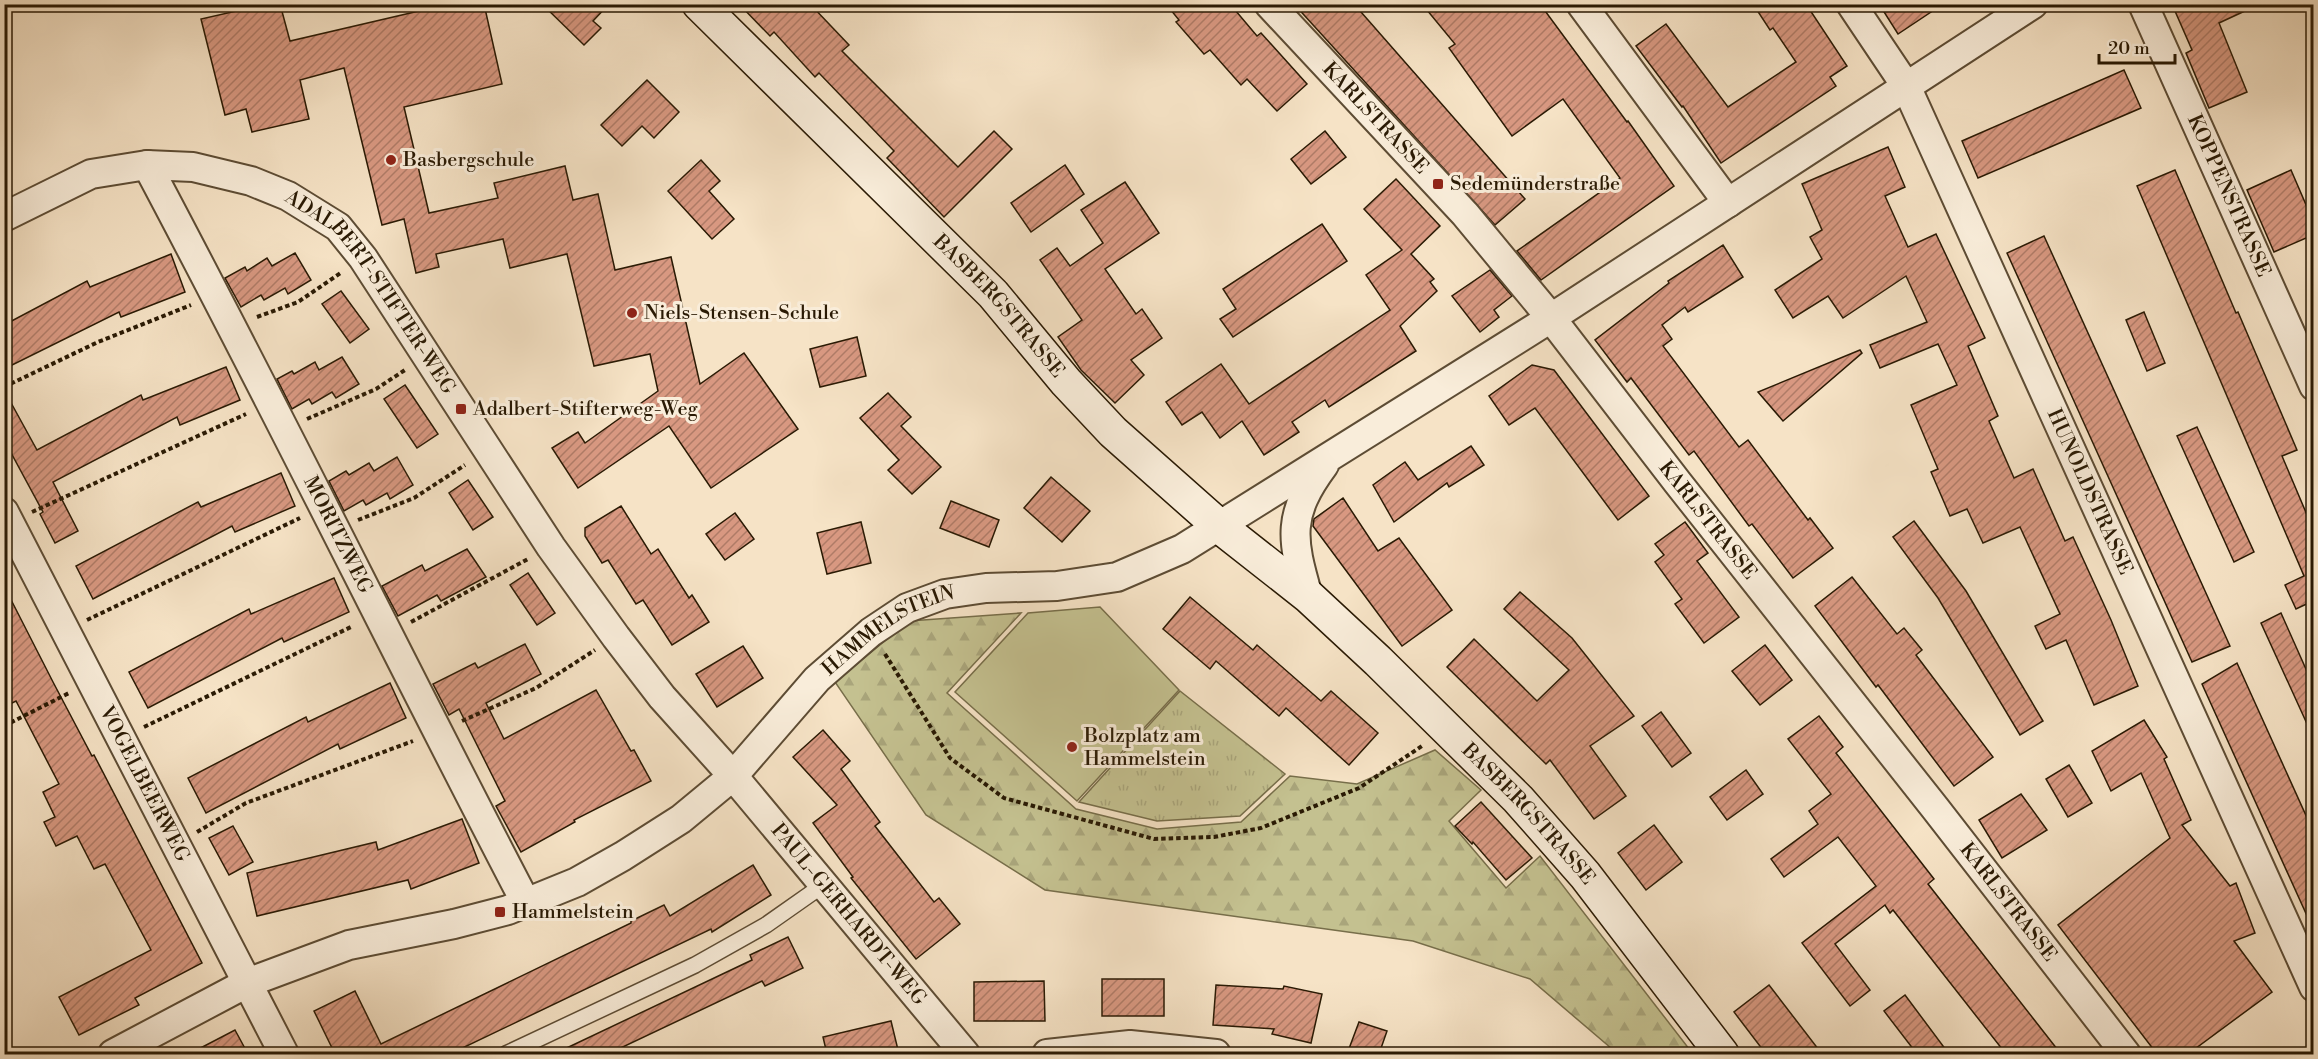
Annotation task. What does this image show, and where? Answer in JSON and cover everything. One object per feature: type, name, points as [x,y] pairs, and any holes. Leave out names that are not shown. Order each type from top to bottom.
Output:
[{"type":"main road","name":"BASBERGSTRASSE","points":[[699,4],[993,294],[1066,382],[1113,432],[1219,526],[1308,596],[1447,728],[1518,800],[1585,875],[1722,1054]]},
{"type":"street","name":"KARLSTRASSE","points":[[1269,4],[1458,206],[1551,318],[1677,483],[1935,808],[2126,1054]]},
{"type":"street","points":[[1581,4],[1728,203]]},
{"type":"street","name":"HUNOLDSTRASSE","points":[[1851,4],[1906,86],[2313,987]]},
{"type":"street","points":[[1219,526],[1551,318],[2033,4]]},
{"type":"street","name":"KOPPENSTRASSE","points":[[2143,4],[2313,386]]},
{"type":"street","name":"ADALBERT-STIFTER-WEG","points":[[4,217],[91,174],[147,165],[192,167],[251,181],[288,196],[338,227],[363,258],[551,547],[662,698],[733,776]]},
{"type":"street","name":"MORITZWEG","points":[[147,165],[217,295],[283,429],[526,903]]},
{"type":"street","name":"BASBERGSTRASSE","points":[[1308,596],[1297,560],[1295,520],[1306,489],[1330,456]]},
{"type":"street","name":"VOGELBEERWEG","points":[[7,517],[284,1054]]},
{"type":"street","name":"HAMMELSTEIN","points":[[113,1054],[247,983],[349,945],[454,924],[500,912],[577,882],[681,819],[733,776],[817,679],[871,632],[907,608],[945,594],[986,588],[1057,586],[1117,577],[1177,552],[1219,526]]},
{"type":"street","name":"PAUL-GERHARDT-WEG","points":[[733,776],[965,1054]]},
{"type":"street","points":[[1047,1054],[1130,1045],[1216,1054]]},
{"type":"lane","points":[[506,1054],[695,965],[766,925],[823,885]]},
{"type":"path","points":[[231,326],[298,302],[363,258]]},
{"type":"path","points":[[4,387],[98,342],[217,295]]},
{"type":"path","points":[[283,429],[376,388],[426,357]]},
{"type":"path","points":[[7,517],[271,402]]},
{"type":"path","points":[[65,631],[330,518],[414,498],[488,449]]},
{"type":"path","points":[[122,738],[551,547]]},
{"type":"path","points":[[871,632],[950,758],[995,791],[1005,798],[1154,839],[1214,837],[1260,828],[1359,788],[1447,728]]},
{"type":"path","points":[[176,845],[246,803],[437,732],[536,688],[616,637]]},
{"type":"path","points":[[4,726],[91,682]]},
{"type":"green space","name":"Bolzplatz am Hammelstein","points":[[1100,607],[1179,690],[1077,801],[955,692],[1028,613]]},
{"type":"green space","points":[[1021,613],[947,693],[1076,809],[1157,829],[1241,822],[1290,776],[1357,784],[1435,750],[1481,790],[1449,821],[1506,888],[1540,856],[1693,1054],[1618,1054],[1530,979],[1413,941],[1045,890],[926,815],[835,682],[909,621]]},
{"type":"green space","points":[[1180,691],[1285,774],[1240,816],[1157,821],[1079,802]]},
{"type":"building","points":[[240,4],[280,4],[290,41],[449,4],[484,4],[502,84],[404,107],[429,213],[498,198],[494,183],[565,166],[573,200],[598,194],[615,270],[671,257],[700,384],[744,353],[798,429],[711,488],[669,426],[578,488],[552,448],[578,432],[585,443],[658,391],[650,354],[594,366],[567,254],[510,268],[503,239],[436,254],[439,267],[416,273],[404,219],[382,225],[344,68],[300,80],[309,119],[252,132],[246,109],[225,115],[201,19],[241,10]]},
{"type":"building","points":[[542,4],[609,4],[593,21],[601,28],[584,45]]},
{"type":"building","points":[[739,4],[810,4],[849,45],[842,51],[958,167],[994,131],[1012,149],[944,217],[887,158],[894,151],[819,73],[815,77],[774,32],[770,36]]},
{"type":"building","points":[[1166,4],[1230,4],[1257,36],[1261,33],[1307,84],[1277,111],[1247,79],[1241,85],[1210,50],[1204,54],[1176,22],[1179,20]]},
{"type":"building","points":[[1294,4],[1354,4],[1525,199],[1495,225]]},
{"type":"building","points":[[1422,4],[1540,4],[1674,186],[1541,280],[1517,251],[1620,178],[1563,99],[1512,136],[1449,48],[1455,44]]},
{"type":"building","points":[[1753,4],[1806,4],[1847,66],[1830,77],[1836,86],[1721,163],[1683,106],[1636,46],[1666,24],[1728,107],[1796,62],[1773,28],[1770,30]]},
{"type":"building","points":[[1879,4],[1943,4],[1898,34]]},
{"type":"building","points":[[2189,4],[2260,4],[2219,23],[2247,92],[2209,108],[2186,53],[2192,50],[2175,11]]},
{"type":"building","points":[[2124,70],[2141,108],[1978,178],[1962,141]]},
{"type":"building","points":[[647,80],[679,112],[654,138],[642,126],[622,146],[601,125]]},
{"type":"building","points":[[1325,131],[1346,157],[1311,184],[1291,159]]},
{"type":"building","points":[[1888,147],[1905,187],[1885,196],[1908,247],[1936,234],[1985,338],[1968,346],[1998,416],[1989,421],[2014,478],[2033,469],[2065,541],[2073,537],[2138,686],[2094,705],[2066,640],[2046,649],[2035,626],[2060,614],[2020,527],[1983,543],[1967,509],[1950,516],[1931,472],[1938,469],[1911,405],[1957,385],[1938,344],[1880,368],[1870,345],[1927,322],[1906,276],[1843,318],[1828,296],[1793,318],[1775,290],[1822,259],[1810,237],[1822,230],[1802,184]]},
{"type":"building","points":[[701,160],[720,181],[709,191],[734,219],[712,239],[668,191]]},
{"type":"building","points":[[1065,165],[1084,194],[1031,232],[1011,203]]},
{"type":"building","points":[[2175,170],[2297,450],[2282,456],[2313,529],[2313,601],[2296,609],[2285,585],[2304,576],[2137,186]]},
{"type":"building","points":[[2291,170],[2313,221],[2313,235],[2274,252],[2247,190]]},
{"type":"building","points":[[1396,179],[1440,226],[1411,254],[1434,279],[1430,282],[1437,291],[1400,326],[1416,351],[1329,407],[1325,400],[1292,422],[1299,432],[1264,455],[1242,421],[1220,438],[1202,412],[1182,425],[1166,402],[1221,364],[1249,404],[1390,310],[1366,275],[1402,250],[1364,209]]},
{"type":"building","points":[[1125,182],[1159,233],[1105,269],[1136,314],[1142,309],[1162,338],[1131,360],[1144,375],[1115,403],[1081,370],[1058,337],[1082,320],[1040,260],[1057,248],[1070,266],[1103,243],[1081,210]]},
{"type":"building","points":[[1322,224],[1347,261],[1233,337],[1220,319],[1236,309],[1223,289]]},
{"type":"building","points":[[2044,236],[2230,646],[2192,662],[2007,253]]},
{"type":"building","points":[[1723,245],[1743,277],[1688,312],[1685,307],[1662,325],[1672,339],[1663,346],[1739,447],[1748,440],[1808,520],[1810,518],[1833,548],[1793,578],[1752,524],[1749,526],[1694,451],[1689,455],[1631,378],[1627,382],[1595,340],[1669,283],[1668,281]]},
{"type":"building","points":[[295,253],[311,280],[288,294],[285,288],[264,300],[261,295],[241,307],[225,278],[245,267],[247,271],[267,258],[272,266]]},
{"type":"building","points":[[171,254],[185,292],[121,317],[119,312],[4,369],[4,325],[87,281],[90,287]]},
{"type":"building","points":[[1490,270],[1512,296],[1494,310],[1499,317],[1480,332],[1452,296]]},
{"type":"building","points":[[341,291],[369,329],[350,343],[322,304]]},
{"type":"building","points":[[2144,312],[2165,363],[2147,371],[2126,320]]},
{"type":"building","points":[[857,337],[866,376],[820,387],[810,349]]},
{"type":"building","points":[[1860,350],[1862,353],[1783,421],[1758,392]]},
{"type":"building","points":[[342,357],[359,384],[336,398],[332,392],[312,404],[309,399],[292,409],[277,379],[292,371],[294,374],[315,362],[319,370]]},
{"type":"building","points":[[1532,365],[1554,370],[1649,496],[1618,520],[1535,408],[1509,425],[1489,396]]},
{"type":"building","points":[[226,367],[240,400],[180,425],[177,417],[53,482],[78,531],[55,543],[40,514],[43,512],[10,451],[4,454],[4,390],[37,450],[141,395],[143,400]]},
{"type":"building","points":[[405,385],[438,434],[417,448],[384,399]]},
{"type":"building","points":[[888,393],[911,417],[901,426],[941,467],[912,494],[888,470],[899,460],[860,418]]},
{"type":"building","points":[[2197,427],[2254,552],[2234,562],[2177,436]]},
{"type":"building","points":[[1471,446],[1484,465],[1449,487],[1447,483],[1394,522],[1373,485],[1405,462],[1418,480]]},
{"type":"building","points":[[397,457],[413,485],[390,499],[387,493],[366,505],[363,500],[344,511],[329,481],[346,471],[349,475],[369,463],[374,471]]},
{"type":"building","points":[[281,473],[295,506],[235,532],[232,526],[93,599],[76,566],[198,502],[201,507]]},
{"type":"building","points":[[1051,477],[1090,511],[1062,542],[1024,508]]},
{"type":"building","points":[[468,480],[493,517],[473,530],[449,493]]},
{"type":"building","points":[[1343,498],[1378,551],[1399,538],[1452,610],[1402,646],[1313,526],[1314,519]]},
{"type":"building","points":[[951,501],[999,520],[989,547],[940,528]]},
{"type":"building","points":[[621,506],[651,554],[658,549],[689,598],[692,595],[709,622],[672,645],[643,600],[636,604],[608,560],[602,563],[585,536],[585,528]]},
{"type":"building","points":[[735,513],[754,539],[725,560],[706,534]]},
{"type":"building","points":[[1914,521],[1966,591],[2043,721],[2020,735],[1938,598],[1893,537]]},
{"type":"building","points":[[861,522],[871,563],[827,574],[817,533]]},
{"type":"building","points":[[1685,522],[1708,553],[1697,561],[1739,617],[1704,643],[1675,604],[1682,599],[1655,562],[1664,555],[1655,544]]},
{"type":"building","points":[[467,549],[486,577],[441,601],[437,595],[398,616],[382,586],[422,565],[425,571]]},
{"type":"building","points":[[528,573],[555,613],[537,625],[510,585]]},
{"type":"building","points":[[1852,577],[1897,634],[1904,628],[1922,650],[1916,655],[1993,757],[1954,786],[1815,606]]},
{"type":"building","points":[[334,578],[349,612],[284,642],[282,638],[148,708],[129,672],[249,609],[251,614]]},
{"type":"building","points":[[4,586],[202,963],[135,998],[139,1005],[79,1035],[59,997],[151,950],[105,864],[94,869],[77,836],[56,846],[44,822],[55,817],[43,792],[59,784],[16,701],[4,707]]},
{"type":"building","points":[[1520,592],[1572,638],[1634,716],[1590,746],[1626,796],[1594,819],[1550,760],[1546,764],[1447,667],[1474,639],[1537,701],[1569,670],[1504,609]]},
{"type":"building","points":[[1190,597],[1253,650],[1257,645],[1321,701],[1331,691],[1378,733],[1349,765],[1286,708],[1279,716],[1216,661],[1210,669],[1163,629]]},
{"type":"building","points":[[2281,613],[2313,685],[2313,737],[2261,623]]},
{"type":"building","points":[[525,644],[541,674],[486,703],[504,739],[596,690],[651,781],[574,820],[575,822],[521,852],[496,806],[505,801],[459,709],[449,715],[433,684],[475,663],[478,668]]},
{"type":"building","points":[[1765,645],[1792,680],[1760,705],[1732,671]]},
{"type":"building","points":[[743,646],[763,678],[717,707],[696,674]]},
{"type":"building","points":[[2237,663],[2313,831],[2313,929],[2202,684]]},
{"type":"building","points":[[390,683],[406,718],[340,749],[338,744],[206,813],[188,778],[306,717],[308,722]]},
{"type":"building","points":[[1661,712],[1691,753],[1672,767],[1642,726]]},
{"type":"building","points":[[1819,716],[1843,747],[1836,753],[1934,879],[1928,884],[2061,1054],[2006,1054],[1893,910],[1890,913],[1885,905],[1835,944],[1870,990],[1850,1006],[1802,943],[1876,886],[1838,837],[1784,877],[1771,859],[1818,824],[1809,811],[1831,794],[1788,739]]},
{"type":"building","points":[[2144,720],[2167,757],[2164,759],[2191,820],[2182,825],[2230,886],[2236,883],[2255,933],[2234,941],[2272,992],[2188,1054],[2157,1054],[2058,925],[2170,838],[2141,773],[2111,791],[2092,751]]},
{"type":"building","points":[[823,730],[850,761],[841,769],[880,822],[875,826],[934,902],[939,898],[960,924],[916,959],[851,878],[853,877],[813,823],[837,805],[793,757]]},
{"type":"building","points":[[2069,765],[2092,803],[2068,817],[2046,779]]},
{"type":"building","points":[[1746,770],[1763,794],[1727,820],[1710,797]]},
{"type":"building","points":[[2021,794],[2047,830],[2002,858],[1979,820]]},
{"type":"building","points":[[1481,802],[1532,858],[1506,880],[1473,842],[1472,844],[1455,826]]},
{"type":"building","points":[[462,819],[479,863],[411,889],[408,880],[257,916],[247,873],[376,842],[378,850]]},
{"type":"building","points":[[1654,825],[1682,862],[1646,890],[1618,853]]},
{"type":"building","points":[[233,826],[253,862],[229,875],[209,838]]},
{"type":"building","points":[[753,865],[771,895],[712,932],[711,929],[450,1054],[335,1054],[314,1011],[355,991],[381,1044],[664,905],[670,916]]},
{"type":"building","points":[[788,937],[803,968],[765,986],[762,981],[608,1054],[554,1054],[752,960],[750,955]]},
{"type":"building","points":[[1102,979],[1164,979],[1164,1016],[1102,1016]]},
{"type":"building","points":[[1044,981],[1045,1021],[974,1021],[974,982]]},
{"type":"building","points":[[1216,985],[1283,989],[1284,986],[1322,994],[1311,1043],[1272,1034],[1274,1029],[1213,1025]]},
{"type":"building","points":[[1769,985],[1822,1054],[1766,1054],[1734,1012]]},
{"type":"building","points":[[1905,995],[1949,1054],[1917,1054],[1884,1011]]},
{"type":"building","points":[[891,1021],[899,1054],[827,1054],[823,1037]]},
{"type":"building","points":[[1359,1022],[1387,1031],[1379,1054],[1347,1054]]},
{"type":"building","points":[[235,1030],[248,1054],[189,1054]]},
{"type":"railway","points":[[2311,4],[2314,11]]},
{"type":"place","name":"Basbergschule","points":[[391,160]]},
{"type":"place","name":"Sedemünderstraße","points":[[1438,184]]},
{"type":"place","name":"Niels-Stensen-Schule","points":[[632,313]]},
{"type":"place","name":"Adalbert-Stifterweg-Weg","points":[[461,409]]},
{"type":"place","name":"Bolzplatz am Hammelstein","points":[[1072,747]]},
{"type":"place","name":"Hammelstein","points":[[500,912]]}]
